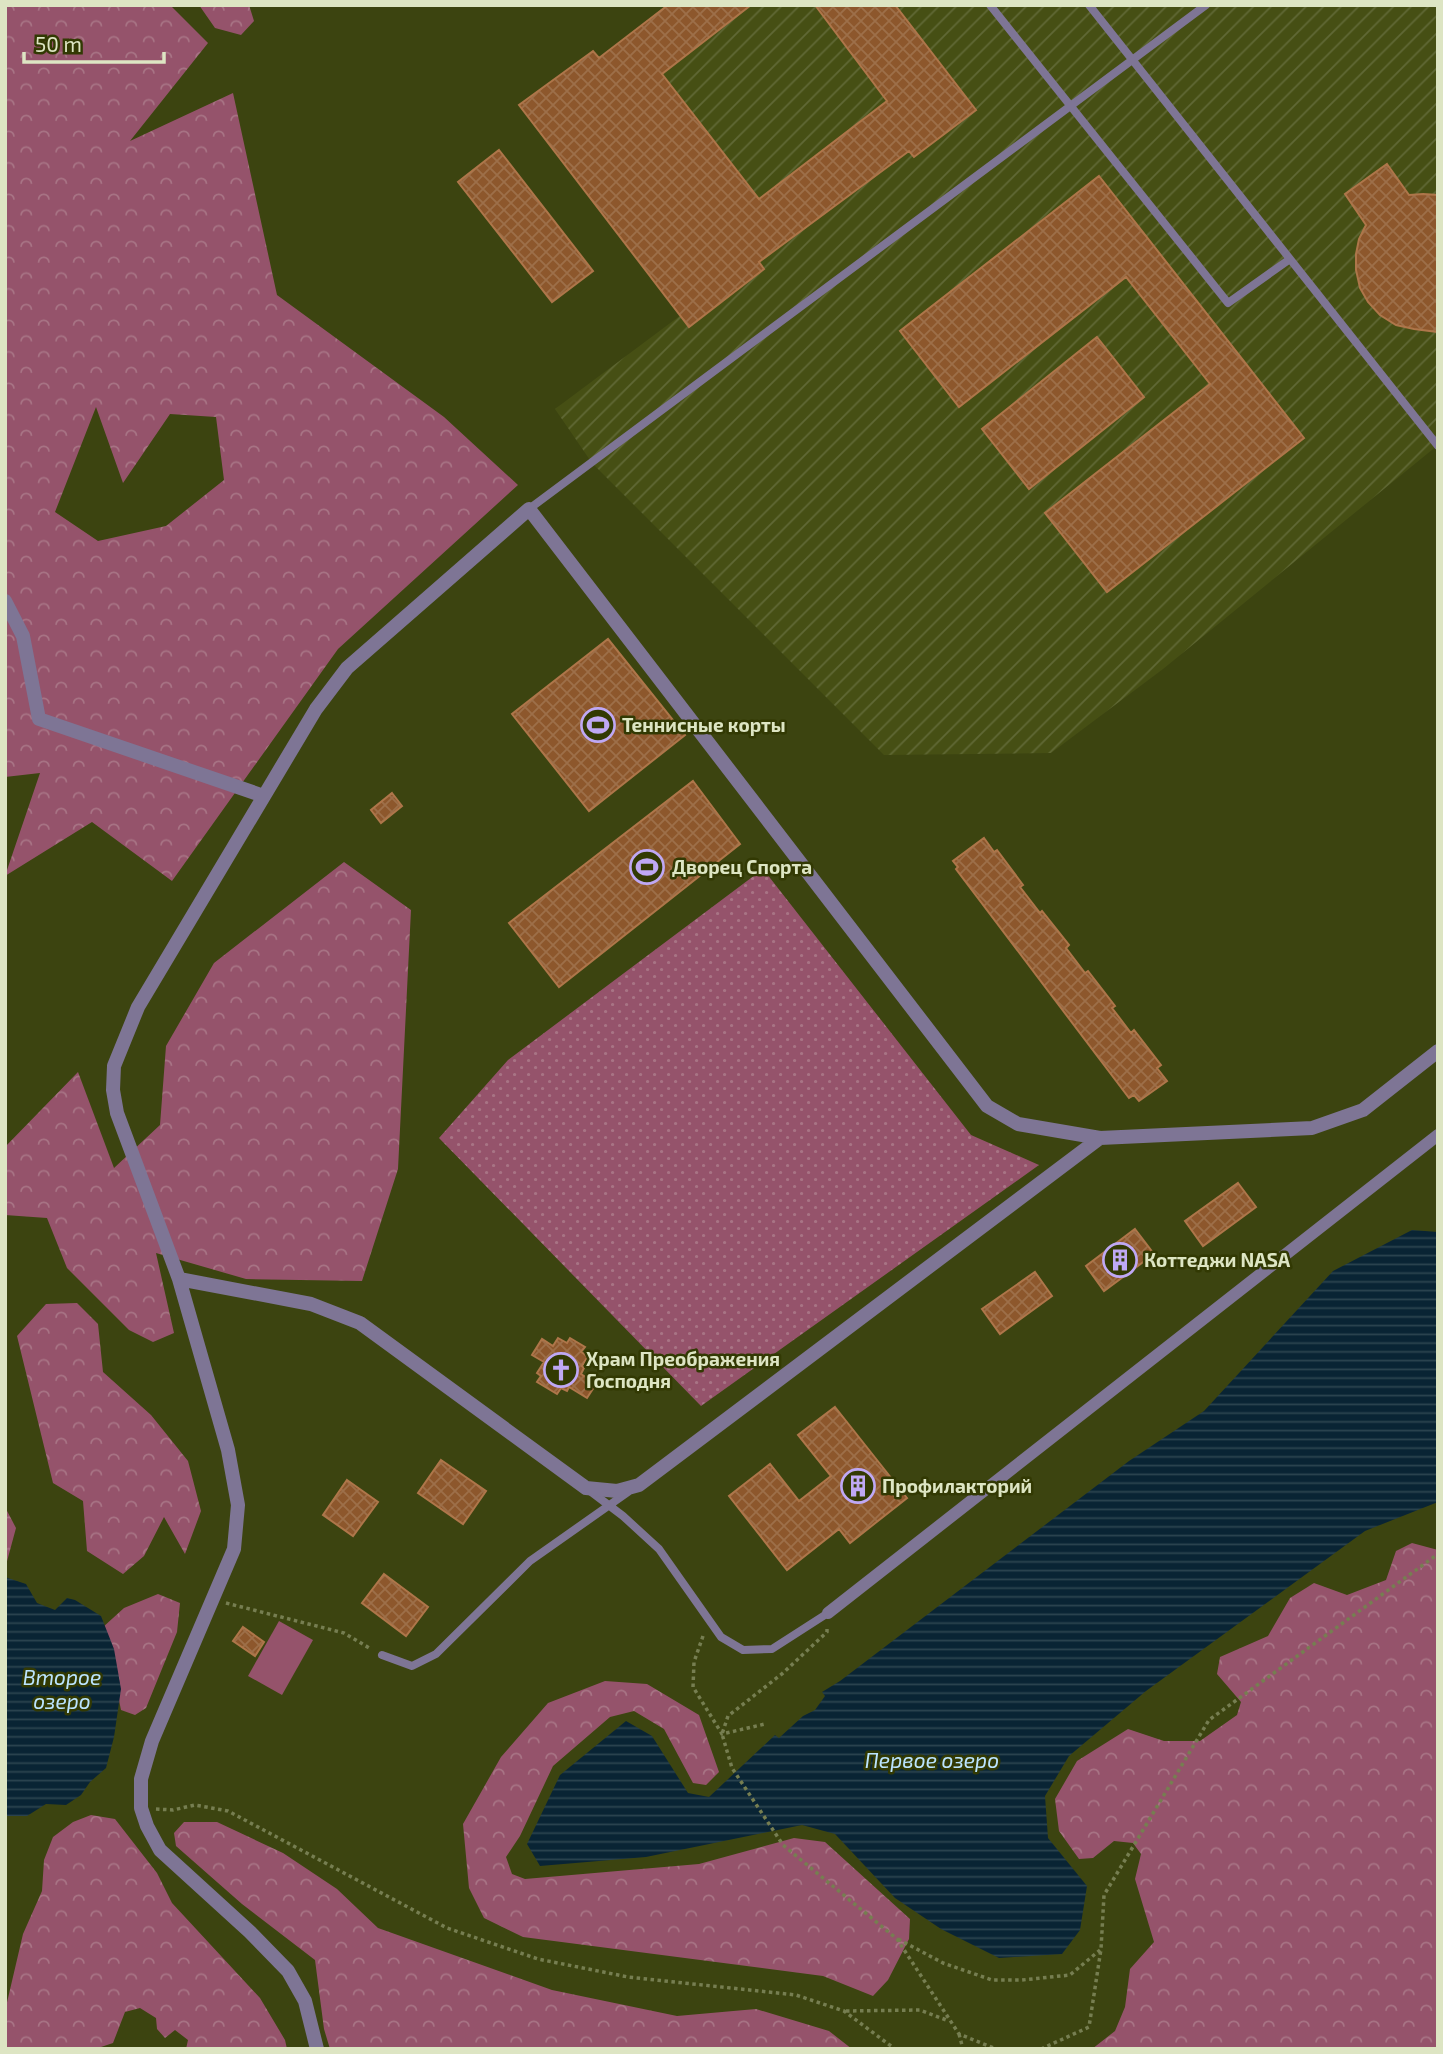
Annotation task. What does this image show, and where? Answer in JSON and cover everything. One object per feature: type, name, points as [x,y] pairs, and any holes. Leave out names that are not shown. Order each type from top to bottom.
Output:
[{"type":"street","points":[[317,2049],[305,2001],[288,1971],[250,1932],[160,1850],[141,1808],[141,1779],[152,1741],[234,1549],[238,1505],[228,1450],[179,1279],[117,1113],[113,1090],[114,1066],[138,1007],[316,709],[347,668],[529,509],[987,1106],[1018,1124],[1100,1138],[1312,1128],[1363,1110],[1438,1051]]},
{"type":"street","points":[[5,601],[23,636],[39,719],[264,796]]},
{"type":"street","points":[[179,1279],[311,1304],[360,1323],[586,1488],[617,1492],[639,1485],[1100,1138]]},
{"type":"street","points":[[828,1613],[1435,1142]]},
{"type":"lane","points":[[990,5],[1228,303],[1290,259]]},
{"type":"lane","points":[[1089,5],[1438,446]]},
{"type":"lane","points":[[529,509],[1206,5]]},
{"type":"lane","points":[[382,1656],[412,1666],[436,1654],[530,1561],[639,1485]]},
{"type":"lane","points":[[586,1488],[610,1505],[659,1549],[721,1637],[743,1650],[772,1650],[828,1613]]},
{"type":"path","points":[[1041,2049],[1089,2027],[1101,1949],[1104,1895],[1209,1720],[1438,1554]]},
{"type":"path","points":[[212,1600],[344,1633],[382,1656]]},
{"type":"path","points":[[722,1734],[728,1716],[783,1673],[827,1632],[828,1613]]},
{"type":"path","points":[[709,1620],[694,1662],[694,1687],[722,1734],[732,1769],[783,1844],[897,1939],[943,1962],[992,1980],[1070,1975],[1101,1949]]},
{"type":"path","points":[[722,1734],[765,1724]]},
{"type":"path","points":[[141,1808],[173,1810],[195,1805],[228,1811],[447,1928],[538,1959],[628,1978],[796,1995],[844,2011],[895,2049]]},
{"type":"path","points":[[897,1939],[959,2034],[963,2049]]},
{"type":"path","points":[[844,2011],[920,2010],[951,2021]]},
{"type":"path","points":[[959,2034],[996,2049]]},
{"type":"shaded area","points":[[668,5],[1438,5],[1438,445],[1163,669],[1051,753],[884,755],[592,463],[555,409],[681,315],[519,105],[593,51],[599,57]]},
{"type":"green space","points":[[5,5],[170,5],[208,43],[130,141],[233,93],[277,295],[444,417],[518,485],[338,649],[172,881],[92,822],[5,876],[40,773],[5,777]],"holes":[[[96,407],[123,483],[170,414],[216,417],[224,480],[166,526],[98,541],[55,512]]]},
{"type":"green space","points":[[199,5],[249,5],[254,21],[241,35],[215,28]]},
{"type":"green space","points":[[344,862],[411,910],[398,1169],[362,1281],[246,1279],[156,1253],[174,1333],[153,1342],[129,1330],[67,1268],[47,1218],[5,1215],[5,1147],[78,1072],[114,1168],[160,1125],[166,1046],[214,963]]},
{"type":"green space","points":[[763,869],[971,1135],[1039,1165],[701,1406],[439,1138],[508,1060]]},
{"type":"green space","points":[[77,1303],[98,1324],[103,1372],[151,1415],[188,1461],[201,1511],[185,1554],[164,1517],[144,1556],[123,1574],[87,1551],[83,1501],[53,1483],[17,1336],[46,1304]]},
{"type":"green space","points":[[5,1507],[16,1528],[6,1565],[5,1565]]},
{"type":"green space","points":[[1412,1543],[1438,1550],[1438,2049],[1092,2049],[1115,2031],[1125,2007],[1130,1969],[1154,1942],[1135,1879],[1141,1854],[1133,1843],[1114,1841],[1093,1858],[1079,1859],[1059,1831],[1055,1799],[1077,1761],[1128,1729],[1164,1741],[1200,1741],[1237,1715],[1241,1702],[1217,1674],[1220,1657],[1268,1636],[1290,1598],[1314,1583],[1347,1595],[1386,1580],[1396,1551]]},
{"type":"green space","points":[[158,1594],[180,1603],[177,1632],[146,1708],[135,1715],[121,1710],[102,1628],[124,1608]]},
{"type":"green space","points":[[279,1621],[313,1640],[282,1695],[248,1676]]},
{"type":"green space","points":[[605,1681],[647,1684],[699,1715],[719,1772],[706,1785],[693,1783],[664,1729],[634,1711],[610,1717],[553,1766],[520,1836],[506,1857],[512,1874],[525,1879],[699,1864],[794,1838],[825,1842],[910,1919],[909,1939],[888,1980],[873,1996],[823,1976],[523,1937],[484,1918],[469,1888],[463,1824],[501,1757],[548,1703]]},
{"type":"green space","points":[[91,1815],[115,1819],[157,1873],[172,1903],[260,1998],[285,2040],[287,2049],[186,2049],[188,2040],[175,2030],[165,2038],[157,2029],[156,2018],[140,2008],[125,2012],[113,2043],[95,2049],[5,2049],[5,2011],[23,1934],[42,1891],[44,1860],[53,1837],[73,1822]]},
{"type":"green space","points":[[184,1822],[217,1822],[283,1853],[337,1889],[378,1928],[552,1990],[677,2016],[756,2009],[829,2031],[852,2049],[330,2049],[324,2029],[315,1960],[242,1904],[176,1846],[174,1833]]},
{"type":"water","name":"Первое озеро","points":[[1412,1230],[1438,1232],[1438,1502],[1365,1531],[1146,1691],[1069,1756],[1045,1796],[1048,1838],[1087,1886],[1080,1930],[1062,1954],[999,1958],[941,1929],[895,1898],[835,1834],[802,1825],[646,1857],[540,1866],[527,1844],[560,1775],[626,1721],[652,1736],[688,1793],[709,1797],[775,1735],[779,1738],[803,1716],[815,1710],[825,1696],[822,1692],[1129,1461],[1204,1411],[1333,1271]]},
{"type":"water","name":"Второе озеро","points":[[5,1577],[26,1584],[37,1603],[55,1610],[67,1598],[101,1616],[114,1649],[121,1689],[106,1768],[90,1782],[81,1795],[66,1805],[46,1804],[27,1816],[5,1816]]},
{"type":"building","points":[[668,5],[751,5],[662,74],[759,199],[887,101],[815,5],[895,5],[976,110],[914,157],[909,151],[759,262],[764,269],[689,327],[519,105],[593,51],[599,58]]},
{"type":"building","points":[[499,150],[593,271],[552,302],[458,182]]},
{"type":"building","points":[[1387,164],[1409,195],[1438,195],[1438,332],[1396,325],[1380,315],[1360,288],[1356,254],[1366,225],[1345,194]]},
{"type":"building","points":[[1099,176],[1304,438],[1107,592],[1045,513],[1210,384],[1126,277],[959,407],[900,331]]},
{"type":"building","points":[[1097,337],[1144,397],[1029,489],[982,429]]},
{"type":"building","name":"Теннисные корты","points":[[608,639],[685,735],[589,811],[512,714]]},
{"type":"building","name":"Дворец Спорта","points":[[693,781],[740,844],[559,987],[509,923]]},
{"type":"building","points":[[392,793],[402,806],[381,823],[371,810]]},
{"type":"building","points":[[984,838],[994,852],[997,850],[1040,913],[1042,911],[1069,945],[1066,948],[1085,973],[1088,971],[1115,1006],[1112,1008],[1131,1033],[1134,1030],[1161,1065],[1157,1068],[1167,1081],[1139,1101],[1134,1095],[1129,1098],[956,869],[958,867],[953,861]]},
{"type":"building","points":[[1238,1183],[1256,1207],[1203,1246],[1185,1221]]},
{"type":"building","name":"Коттеджи NASA","points":[[1135,1229],[1154,1254],[1104,1291],[1086,1266]]},
{"type":"building","points":[[1035,1272],[1052,1296],[1000,1334],[982,1309]]},
{"type":"building","name":"Храм Преображения Господня","points":[[558,1338],[567,1343],[570,1338],[585,1347],[581,1352],[588,1356],[581,1374],[596,1384],[587,1398],[569,1387],[567,1391],[561,1388],[557,1394],[537,1382],[541,1376],[537,1373],[544,1362],[532,1355],[542,1339],[553,1346]]},
{"type":"building","name":"Профилакторий","points":[[835,1407],[907,1498],[850,1543],[839,1529],[787,1570],[729,1496],[770,1464],[799,1501],[831,1476],[798,1435]]},
{"type":"building","points":[[441,1460],[486,1491],[463,1524],[418,1493]]},
{"type":"building","points":[[347,1480],[378,1502],[353,1536],[323,1515]]},
{"type":"building","points":[[384,1574],[428,1607],[406,1636],[362,1603]]},
{"type":"building","points":[[243,1627],[264,1642],[255,1656],[233,1641]]},
{"type":"place","name":"Теннисные корты","points":[[598,725]]},
{"type":"place","name":"Дворец Спорта","points":[[647,867]]},
{"type":"place","name":"Коттеджи NASA","points":[[1120,1260]]},
{"type":"place","name":"Храм Преображения Господня","points":[[561,1370]]},
{"type":"place","name":"Профилакторий","points":[[858,1486]]}]
